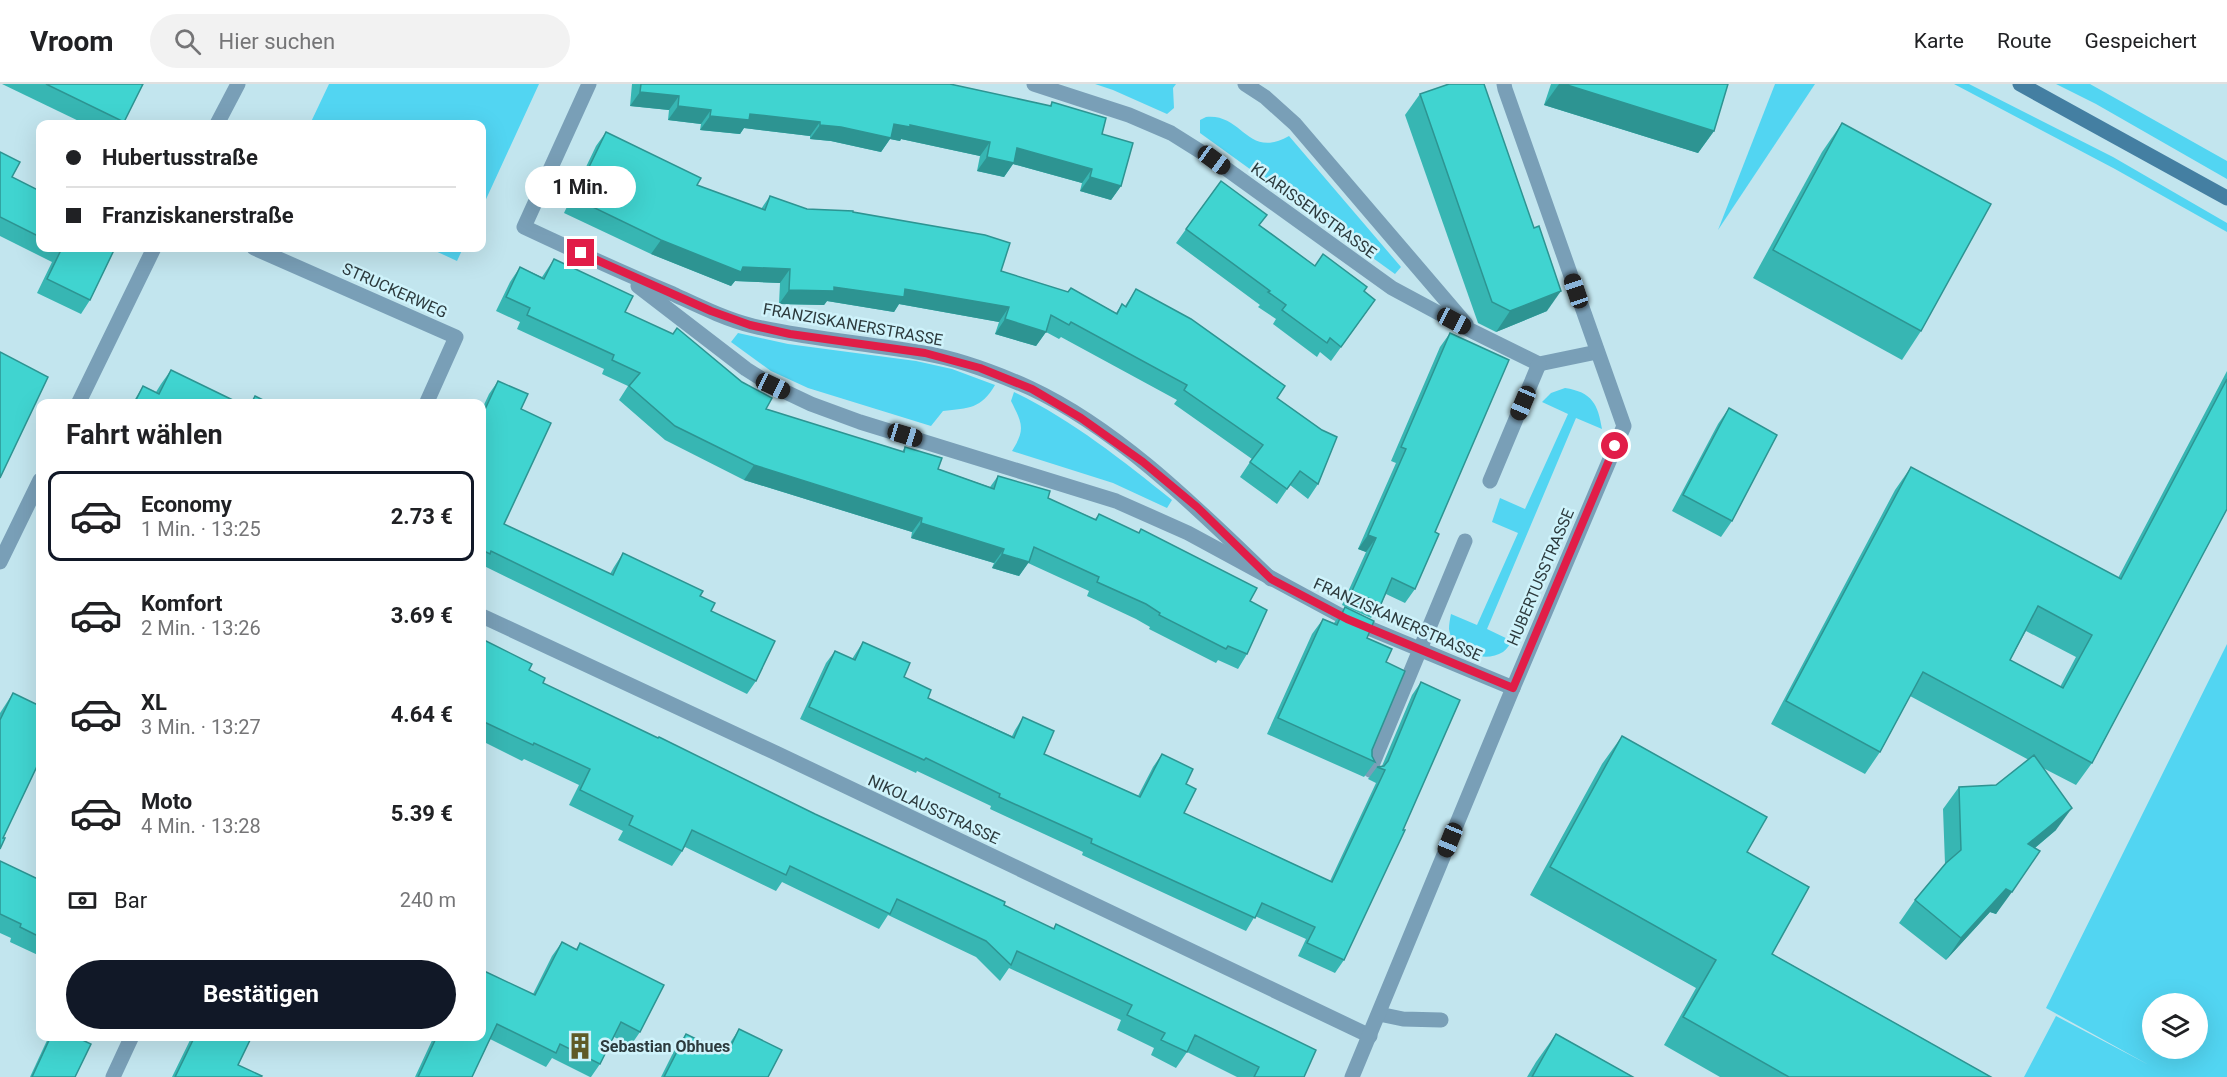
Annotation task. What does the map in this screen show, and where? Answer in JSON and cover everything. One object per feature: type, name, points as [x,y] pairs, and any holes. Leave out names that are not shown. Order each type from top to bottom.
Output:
[{"type":"main road","points":[[2020,84],[2227,198]]},
{"type":"street","points":[[219,120],[238,84]]},
{"type":"street","name":"FRANZISKANERSTRASSE","points":[[590,84],[524,226],[619,271],[711,311],[750,325],[790,334],[925,353],[980,368],[1032,389],[1081,418],[1143,462],[1197,507],[1271,579]]},
{"type":"street","name":"KLARISSENSTRASSE","points":[[1034,84],[1129,115],[1172,133],[1214,160],[1392,288],[1539,364]]},
{"type":"street","name":"KLARISSENSTRASSE","points":[[1245,84],[1281,110],[1302,131],[1472,331]]},
{"type":"street","name":"HUBERTUSSTRASSE","points":[[1352,1077],[1624,426],[1504,84]]},
{"type":"street","points":[[80,399],[152,252]]},
{"type":"street","name":"STRUCKERWEG","points":[[263,252],[456,337],[428,399]]},
{"type":"street","name":"FRANZISKANERSTRASSE","points":[[619,271],[746,369],[792,395],[860,422],[1116,501],[1198,539],[1347,619],[1513,688]]},
{"type":"street","points":[[1490,481],[1539,364],[1597,352]]},
{"type":"street","points":[[0,562],[36,488]]},
{"type":"street","points":[[1370,770],[1465,541]]},
{"type":"street","name":"NIKOLAUSSTRASSE","points":[[486,618],[776,753],[1370,1036]]},
{"type":"street","points":[[1379,1014],[1403,1019],[1441,1020]]},
{"type":"street","points":[[113,1077],[130,1041]]},
{"type":"shaded area","points":[[329,84],[539,84],[486,199],[486,120],[312,120]]},
{"type":"shaded area","points":[[1095,84],[1176,84],[1173,88],[1174,108],[1167,114]]},
{"type":"shaded area","points":[[1775,84],[1815,84],[1718,230]]},
{"type":"shaded area","points":[[1954,84],[1969,84],[2113,157],[2227,223],[2227,232],[2115,169]]},
{"type":"shaded area","points":[[2056,84],[2090,84],[2227,161],[2227,179],[2096,104]]},
{"type":"shaded area","points":[[1206,117],[1229,122],[1264,143],[1275,142],[1289,136],[1401,267],[1395,274],[1200,133],[1200,120]]},
{"type":"shaded area","points":[[438,252],[461,252],[457,261]]},
{"type":"shaded area","points":[[738,333],[788,344],[916,361],[952,369],[995,385],[985,399],[979,403],[967,408],[943,411],[931,426],[808,388],[771,371],[731,342]]},
{"type":"shaded area","points":[[1565,388],[1588,396],[1596,406],[1602,429],[1576,418],[1487,629],[1512,641],[1504,651],[1495,655],[1487,657],[1470,654],[1462,650],[1451,637],[1449,629],[1451,614],[1477,625],[1518,533],[1492,522],[1500,498],[1525,509],[1568,414],[1542,402],[1551,393]]},
{"type":"shaded area","points":[[1014,392],[1056,415],[1115,456],[1172,500],[1167,508],[1113,483],[1012,451],[1021,431],[1020,421],[1011,401]]},
{"type":"shaded area","points":[[2227,644],[2227,1077],[2024,1077],[2056,1016],[2149,1065],[2046,1008]]},
{"type":"building","points":[[46,84],[143,84],[125,120],[120,120]]},
{"type":"building","points":[[641,84],[950,84],[1051,106],[1052,102],[1106,118],[1102,134],[1133,143],[1121,186],[1090,177],[1092,169],[1017,148],[1014,163],[987,157],[990,142],[910,125],[910,127],[894,124],[891,138],[841,127],[820,125],[820,122],[750,114],[749,120],[710,116],[711,110],[678,106],[679,96],[640,92]]},
{"type":"building","points":[[1449,84],[1484,84],[1534,228],[1539,226],[1561,291],[1510,311],[1492,302],[1420,94]]},
{"type":"building","points":[[1564,84],[1728,84],[1714,131]]},
{"type":"building","points":[[1842,123],[1991,204],[1921,331],[1773,250]]},
{"type":"building","points":[[606,132],[701,178],[697,185],[765,210],[770,196],[807,209],[853,211],[985,235],[1010,243],[1001,271],[1068,292],[1071,288],[1117,314],[1122,304],[1126,307],[1136,289],[1191,319],[1285,386],[1277,398],[1322,430],[1337,437],[1318,484],[1300,471],[1287,489],[1250,462],[1263,445],[1184,390],[1187,385],[1071,322],[1069,325],[1051,315],[1046,332],[1005,319],[1009,307],[905,289],[904,297],[834,287],[834,291],[789,290],[790,269],[743,267],[741,272],[661,240],[574,198]]},
{"type":"building","points":[[0,152],[20,162],[12,177],[36,189],[36,235],[0,217]]},
{"type":"building","points":[[1221,181],[1267,215],[1259,225],[1315,266],[1323,254],[1367,287],[1364,291],[1375,300],[1341,347],[1330,338],[1327,343],[1282,310],[1286,305],[1268,292],[1270,291],[1186,229]]},
{"type":"building","points":[[60,252],[113,252],[90,300],[47,279]]},
{"type":"building","points":[[554,259],[633,296],[625,312],[673,334],[677,328],[742,382],[772,398],[766,409],[904,452],[905,447],[942,458],[938,469],[994,489],[998,476],[1050,491],[1048,498],[1096,520],[1099,514],[1139,533],[1141,529],[1257,588],[1250,601],[1267,610],[1247,654],[1228,646],[1226,649],[1159,615],[1160,613],[1146,604],[1097,582],[1099,577],[1034,547],[1029,562],[1002,554],[1004,549],[921,523],[922,518],[754,465],[675,426],[629,386],[640,373],[612,360],[614,355],[527,315],[530,308],[506,297],[520,267],[544,279]]},
{"type":"building","points":[[1450,333],[1509,360],[1435,532],[1439,534],[1415,589],[1392,578],[1381,604],[1352,591],[1376,538],[1368,535],[1406,449],[1401,447]]},
{"type":"building","points":[[0,352],[48,377],[0,478]]},
{"type":"building","points":[[171,370],[231,399],[136,399],[143,386],[159,394]]},
{"type":"building","points":[[2227,379],[2227,509],[2092,763],[1923,672],[1880,752],[1786,701],[1911,467],[2121,579]],"holes":[[[2038,606],[2092,635],[2063,688],[2010,660]]]},
{"type":"building","points":[[498,381],[528,394],[521,409],[551,423],[504,524],[613,575],[623,553],[703,591],[700,596],[715,603],[711,611],[775,641],[756,681],[491,551],[490,554],[486,552],[486,407]]},
{"type":"building","points":[[1729,408],[1777,435],[1732,521],[1683,495]]},
{"type":"building","points":[[1345,607],[1374,621],[1367,638],[1392,649],[1386,662],[1405,671],[1372,750],[1375,762],[1278,718],[1323,619],[1337,625]]},
{"type":"building","points":[[486,641],[532,664],[529,670],[545,678],[543,683],[815,814],[1005,902],[1004,905],[1054,929],[1056,924],[1316,1050],[1304,1077],[1254,1077],[1259,1067],[1195,1035],[1187,1052],[1161,1040],[1165,1033],[1127,1015],[1132,1005],[1017,951],[1011,965],[986,941],[897,899],[890,914],[790,866],[786,875],[692,830],[682,851],[629,825],[633,816],[580,790],[590,769],[534,743],[533,745],[486,723]]},
{"type":"building","points":[[863,642],[910,663],[904,677],[931,690],[928,698],[1014,738],[1023,717],[1054,731],[1044,754],[1140,797],[1162,754],[1193,769],[1186,784],[1196,789],[1184,813],[1332,882],[1385,770],[1377,767],[1384,766],[1388,761],[1421,682],[1460,700],[1403,830],[1405,830],[1344,960],[1307,943],[1315,927],[1262,903],[1255,918],[1091,843],[1092,839],[999,797],[1000,794],[926,758],[924,760],[809,707],[835,651],[855,660]]},
{"type":"building","points":[[13,693],[36,704],[36,768],[0,849],[0,720]]},
{"type":"building","points":[[1622,736],[1767,817],[1747,852],[1809,887],[1772,954],[1991,1077],[1789,1077],[1683,1017],[1716,960],[1550,867]]},
{"type":"building","points":[[2034,755],[2072,808],[2028,844],[2040,851],[2012,892],[2006,889],[1961,938],[1915,900],[1946,863],[1961,850],[1959,787],[1996,785]]},
{"type":"building","points":[[0,861],[36,878],[36,935],[20,927],[21,924],[0,914]]},
{"type":"building","points":[[562,942],[577,950],[580,943],[664,985],[640,1032],[621,1022],[600,1064],[560,1044],[556,1053],[497,1024],[472,1077],[418,1077],[435,1041],[486,1041],[486,972],[535,995]]},
{"type":"building","points":[[739,1029],[782,1050],[768,1077],[664,1077],[686,1034],[727,1054]]},
{"type":"building","points":[[1556,1034],[1633,1077],[1532,1077]]},
{"type":"building","points":[[49,1041],[85,1041],[91,1044],[75,1077],[32,1077]]},
{"type":"building","points":[[193,1041],[250,1041],[238,1065],[262,1076],[261,1077],[175,1077]]},
{"type":"place","name":"Sebastian Obhues","points":[[580,1046]]},
{"type":"route","points":[[581,253],[711,311],[750,325],[790,334],[925,353],[980,368],[1032,389],[1081,418],[1143,462],[1197,507],[1271,579],[1347,619],[1513,688],[1615,446]]}]
